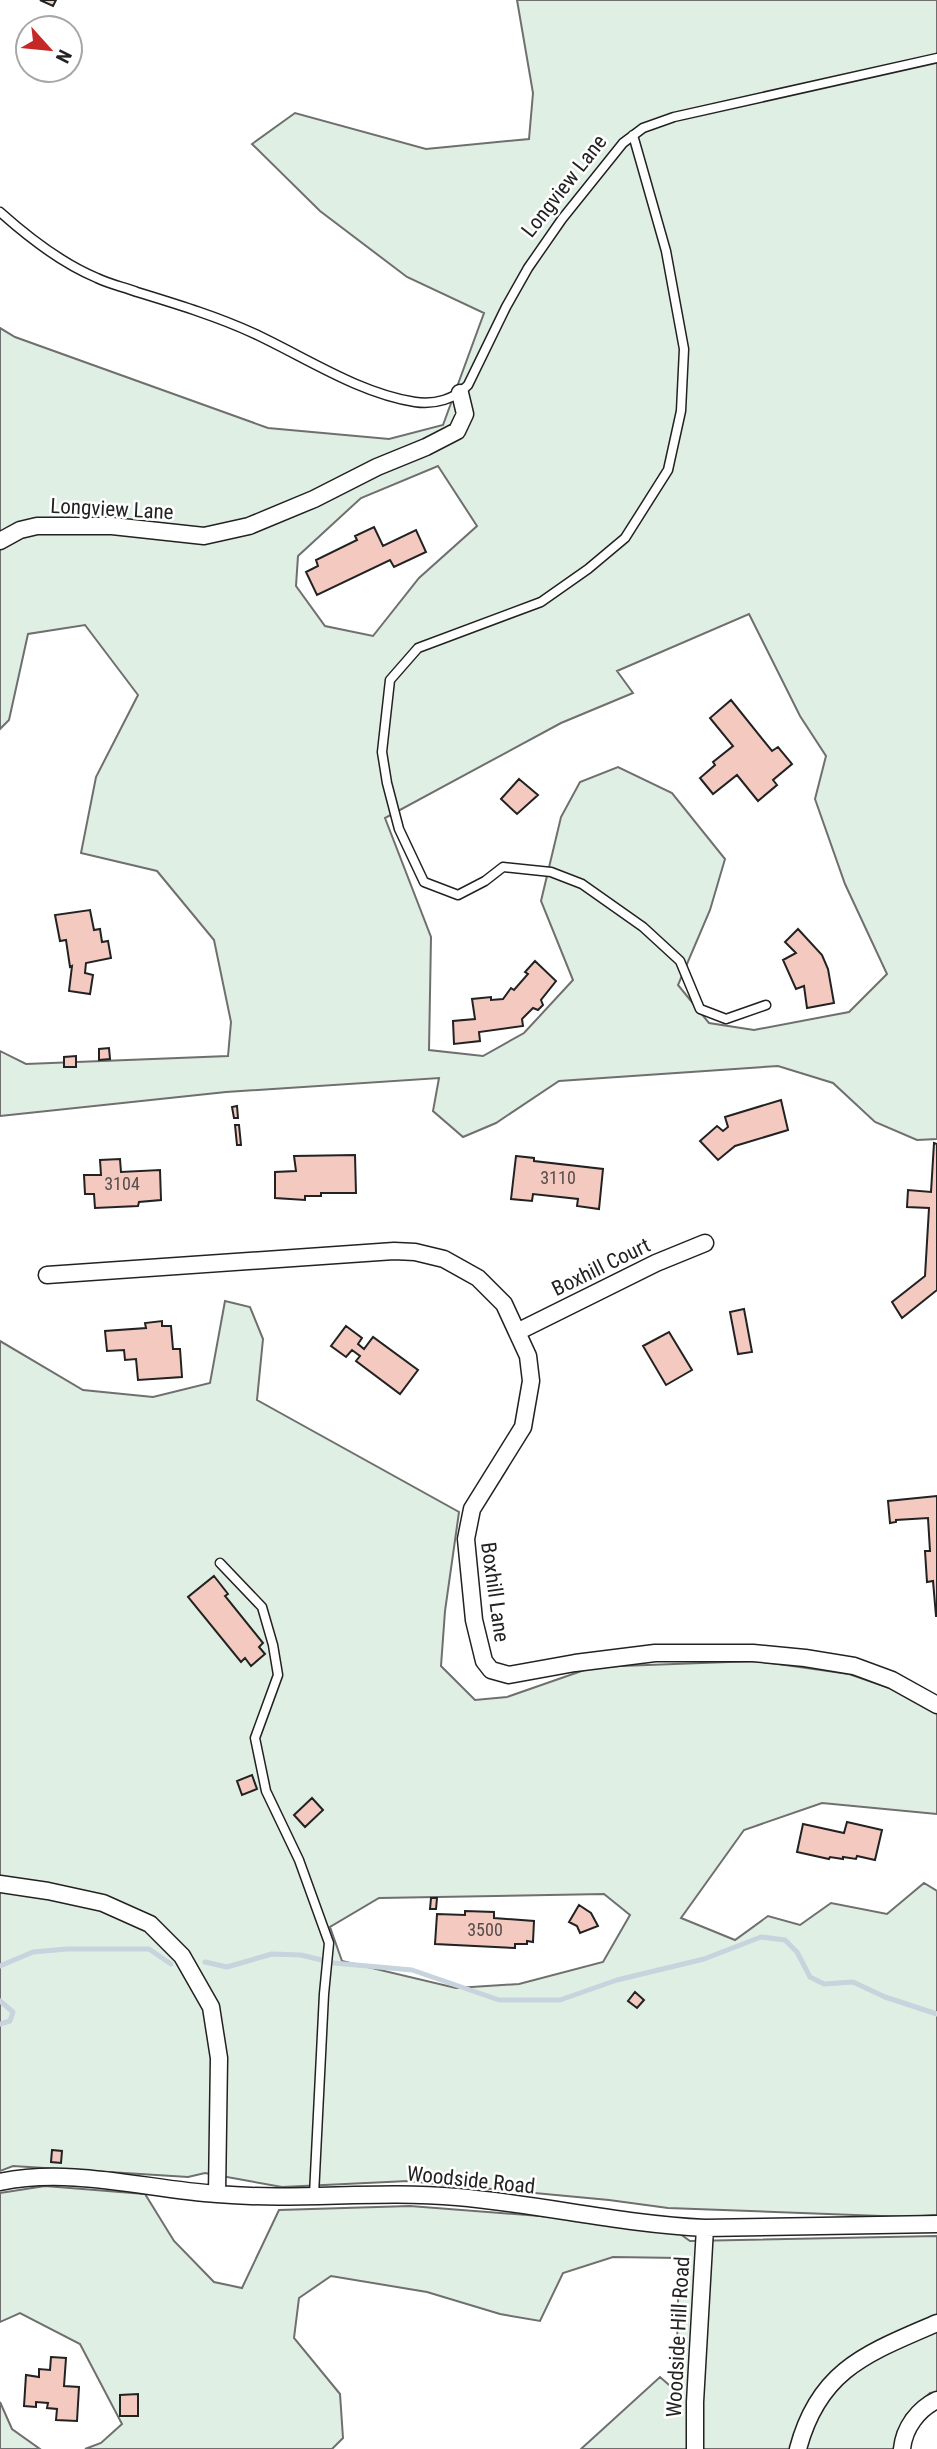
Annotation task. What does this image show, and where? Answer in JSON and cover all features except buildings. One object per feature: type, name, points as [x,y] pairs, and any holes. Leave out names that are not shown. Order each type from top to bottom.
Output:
[{"type":"street","name":"Longview Lane","points":[[0,541],[37,526],[113,526],[204,536],[249,526],[314,499],[457,431],[465,414],[460,394]]},
{"type":"street","name":"Boxhill Court","points":[[517,1332],[656,1263],[705,1243]]},
{"type":"street","name":"Boxhill Lane","points":[[47,1275],[394,1251],[415,1252],[444,1259],[478,1278],[504,1304],[528,1356],[531,1381],[523,1427],[472,1510],[466,1539],[474,1620],[484,1661],[491,1670],[509,1675],[655,1653],[753,1653],[854,1666],[892,1679],[937,1705]]},
{"type":"street","points":[[0,1884],[103,1903],[150,1924],[182,1956],[211,2007],[219,2058],[217,2194]]},
{"type":"street","name":"Woodside Road","points":[[0,2182],[49,2177],[268,2197],[401,2194],[459,2197],[668,2226],[705,2228],[937,2224]]},
{"type":"street","name":"Woodside Hill Road","points":[[695,2449],[695,2402],[705,2228]]},
{"type":"street","points":[[798,2449],[812,2410],[838,2376],[881,2348],[937,2323]]},
{"type":"street","points":[[902,2449],[907,2429],[917,2414],[937,2400]]},
{"type":"lane","name":"Longview Lane","points":[[460,394],[476,371],[528,268],[601,167],[633,135],[643,128],[674,117],[937,58]]},
{"type":"lane","points":[[633,135],[666,251],[684,349],[681,411],[668,470],[625,538],[588,569],[541,602],[418,648],[390,681],[382,752],[385,773],[399,829],[424,881],[457,895],[485,881],[503,867],[551,872],[582,884],[643,927],[662,944],[680,961],[700,1009],[726,1019],[766,1005]]},
{"type":"lane","points":[[0,212],[57,257],[97,279],[220,319],[354,382],[387,395],[416,402],[431,403],[460,394]]},
{"type":"lane","points":[[220,1563],[262,1607],[273,1645],[278,1675],[255,1738],[266,1791],[299,1860],[329,1943],[313,2195]]},
{"type":"green space","points":[[517,0],[937,0],[937,1139],[917,1140],[875,1122],[833,1083],[778,1066],[559,1081],[496,1123],[463,1137],[433,1111],[439,1078],[226,1092],[0,1116],[0,1051],[26,1064],[228,1056],[231,1022],[214,940],[157,871],[81,853],[96,777],[138,695],[85,625],[28,634],[9,720],[0,729],[0,328],[15,337],[268,428],[389,439],[443,425],[484,313],[407,277],[320,211],[252,144],[295,113],[426,149],[529,139],[533,93]],"holes":[[[438,466],[477,526],[419,578],[373,636],[325,626],[296,586],[298,556],[361,498]],[[749,614],[800,716],[826,756],[815,799],[845,884],[887,974],[849,1012],[754,1030],[709,1023],[678,985],[710,910],[725,859],[672,793],[618,767],[580,782],[561,817],[541,901],[573,980],[524,1033],[483,1056],[429,1050],[431,937],[385,818],[561,723],[633,693],[617,671]]]},
{"type":"green space","points":[[225,1301],[250,1307],[263,1339],[257,1400],[459,1512],[445,1611],[441,1666],[475,1700],[507,1697],[593,1667],[756,1661],[849,1674],[904,1693],[937,1714],[937,1814],[822,1803],[744,1830],[681,1918],[735,1940],[768,1916],[800,1925],[831,1903],[887,1914],[924,1883],[937,1891],[937,2215],[907,2217],[668,2208],[408,2181],[282,2187],[205,2173],[188,2177],[13,2166],[0,2171],[0,1341],[83,1390],[153,1397],[210,1383]],"holes":[[[604,1894],[630,1915],[603,1962],[519,1984],[456,1988],[342,1961],[330,1927],[379,1898]]]},
{"type":"green space","points":[[45,2186],[145,2194],[174,2241],[214,2282],[242,2288],[279,2210],[410,2206],[669,2226],[690,2241],[937,2236],[937,2392],[930,2393],[906,2415],[896,2449],[581,2449],[660,2377],[676,2391],[679,2258],[613,2257],[563,2273],[540,2321],[500,2314],[427,2292],[331,2276],[299,2298],[294,2338],[340,2394],[343,2438],[332,2449],[85,2449],[101,2443],[122,2424],[80,2344],[20,2313],[0,2322],[0,2193]]},
{"type":"green space","points":[[0,2402],[12,2429],[40,2449],[0,2449]]},
{"type":"waterway","points":[[205,1962],[227,1967],[272,1954],[301,1955],[334,1963],[412,1970],[499,2000],[560,2000],[617,1980],[704,1959],[761,1937],[785,1940],[797,1952],[810,1977],[824,1984],[853,1982],[885,1997],[937,2014]]},
{"type":"waterway","points":[[0,1966],[33,1952],[67,1949],[149,1949],[171,1964]]},
{"type":"waterway","points":[[0,2001],[13,2012],[10,2021],[0,2024]]}]
